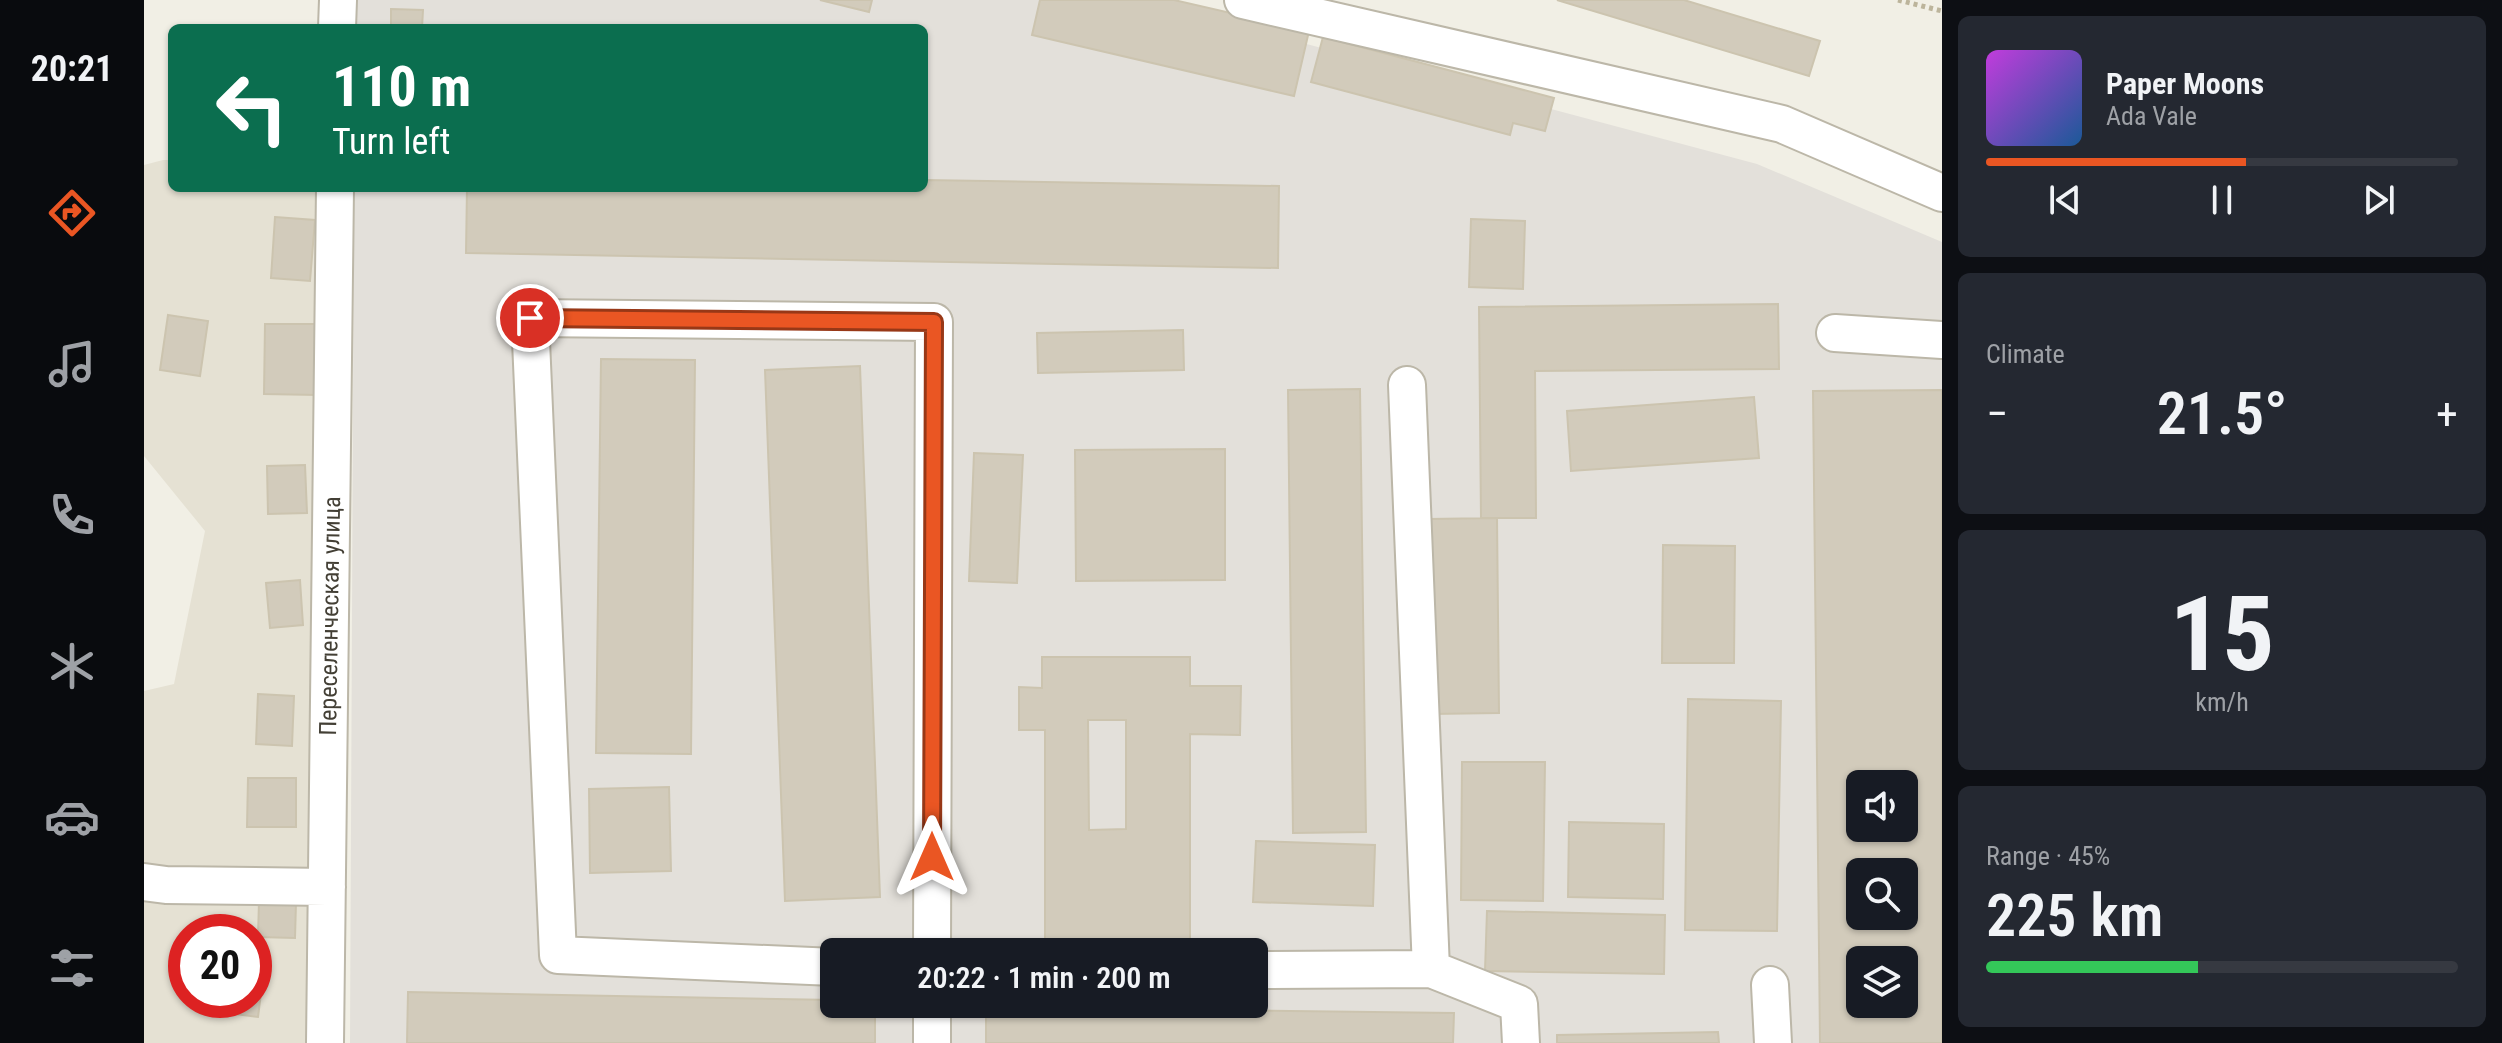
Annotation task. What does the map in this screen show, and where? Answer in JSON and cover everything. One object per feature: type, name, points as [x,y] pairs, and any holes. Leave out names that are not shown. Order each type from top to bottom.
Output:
[{"type":"street","points":[[337,24],[338,0]]},
{"type":"street","points":[[1243,0],[1782,124],[1942,193]]},
{"type":"street","name":"Переселенческая улица","points":[[325,1043],[335,192]]},
{"type":"street","points":[[820,966],[558,955],[530,318],[934,322],[932,938]]},
{"type":"street","points":[[1835,333],[1942,340]]},
{"type":"street","points":[[1407,385],[1431,969]]},
{"type":"street","points":[[144,882],[327,887]]},
{"type":"street","points":[[1268,970],[1431,969],[1519,1004],[1521,1043]]},
{"type":"street","points":[[1770,985],[1773,1043]]},
{"type":"street","points":[[932,1018],[932,1043]]},
{"type":"path","points":[[1898,0],[1942,11]]},
{"type":"shaded area","points":[[355,0],[1142,0],[1757,164],[1942,242],[1942,1043],[350,1043],[354,192],[928,192],[928,24],[355,24]]},
{"type":"shaded area","points":[[163,160],[168,160],[168,192],[328,192],[307,1043],[144,1043],[144,691],[174,684],[205,531],[144,456],[144,165]]},
{"type":"building","points":[[820,0],[872,0],[869,12]]},
{"type":"building","points":[[1040,0],[1174,0],[1309,31],[1294,96],[1032,35]]},
{"type":"building","points":[[1557,0],[1684,0],[1820,41],[1809,76]]},
{"type":"building","points":[[391,9],[423,10],[422,24],[391,24]]},
{"type":"building","points":[[1323,37],[1554,98],[1545,131],[1513,123],[1510,135],[1311,82]]},
{"type":"building","points":[[928,180],[1279,186],[1278,268],[466,253],[467,192],[928,192]]},
{"type":"building","points":[[275,217],[315,220],[310,281],[271,278]]},
{"type":"building","points":[[1471,219],[1525,221],[1523,289],[1469,287]]},
{"type":"building","points":[[1778,304],[1779,369],[1535,371],[1536,518],[1481,518],[1479,307]]},
{"type":"building","points":[[168,315],[208,321],[200,376],[160,370]]},
{"type":"building","points":[[265,324],[319,324],[318,395],[264,394]]},
{"type":"building","points":[[1183,330],[1184,370],[1038,373],[1037,333]]},
{"type":"building","points":[[601,359],[695,360],[691,754],[596,753]]},
{"type":"building","points":[[860,366],[880,897],[785,901],[765,370]]},
{"type":"building","points":[[1360,389],[1366,832],[1293,833],[1288,390]]},
{"type":"building","points":[[1942,390],[1942,1043],[1820,1043],[1813,391]]},
{"type":"building","points":[[1754,397],[1759,458],[1571,471],[1567,411]]},
{"type":"building","points":[[1225,449],[1225,580],[1076,581],[1075,450]]},
{"type":"building","points":[[974,453],[1023,455],[1017,583],[969,581]]},
{"type":"building","points":[[305,465],[307,513],[268,514],[267,466]]},
{"type":"building","points":[[1497,518],[1499,713],[1431,714],[1429,519]]},
{"type":"building","points":[[1663,545],[1735,546],[1734,663],[1662,663]]},
{"type":"building","points":[[300,580],[303,625],[270,628],[266,583]]},
{"type":"building","points":[[1042,657],[1190,657],[1190,686],[1241,686],[1240,735],[1190,734],[1190,938],[1045,938],[1045,730],[1019,730],[1019,687],[1042,688]],"holes":[[[1088,720],[1126,720],[1126,829],[1089,830]]]},
{"type":"building","points":[[258,694],[294,696],[292,746],[256,744]]},
{"type":"building","points":[[1688,699],[1781,701],[1777,931],[1685,930]]},
{"type":"building","points":[[1462,762],[1545,762],[1543,901],[1461,900]]},
{"type":"building","points":[[248,778],[296,778],[296,827],[247,827]]},
{"type":"building","points":[[669,787],[671,871],[590,873],[589,789]]},
{"type":"building","points":[[1569,822],[1664,824],[1663,899],[1568,897]]},
{"type":"building","points":[[1256,841],[1375,845],[1373,906],[1253,902]]},
{"type":"building","points":[[259,901],[296,902],[295,938],[272,937],[272,914],[259,914]]},
{"type":"building","points":[[1487,911],[1665,915],[1664,974],[1485,971]]},
{"type":"building","points":[[408,992],[820,1000],[820,1018],[875,1018],[875,1043],[407,1043]]},
{"type":"building","points":[[1268,1011],[1454,1013],[1453,1043],[986,1043],[986,1018],[1268,1018]]},
{"type":"building","points":[[1718,1032],[1719,1043],[1557,1043],[1557,1035]]},
{"type":"route","points":[[530,318],[934,322],[932,857]]}]
